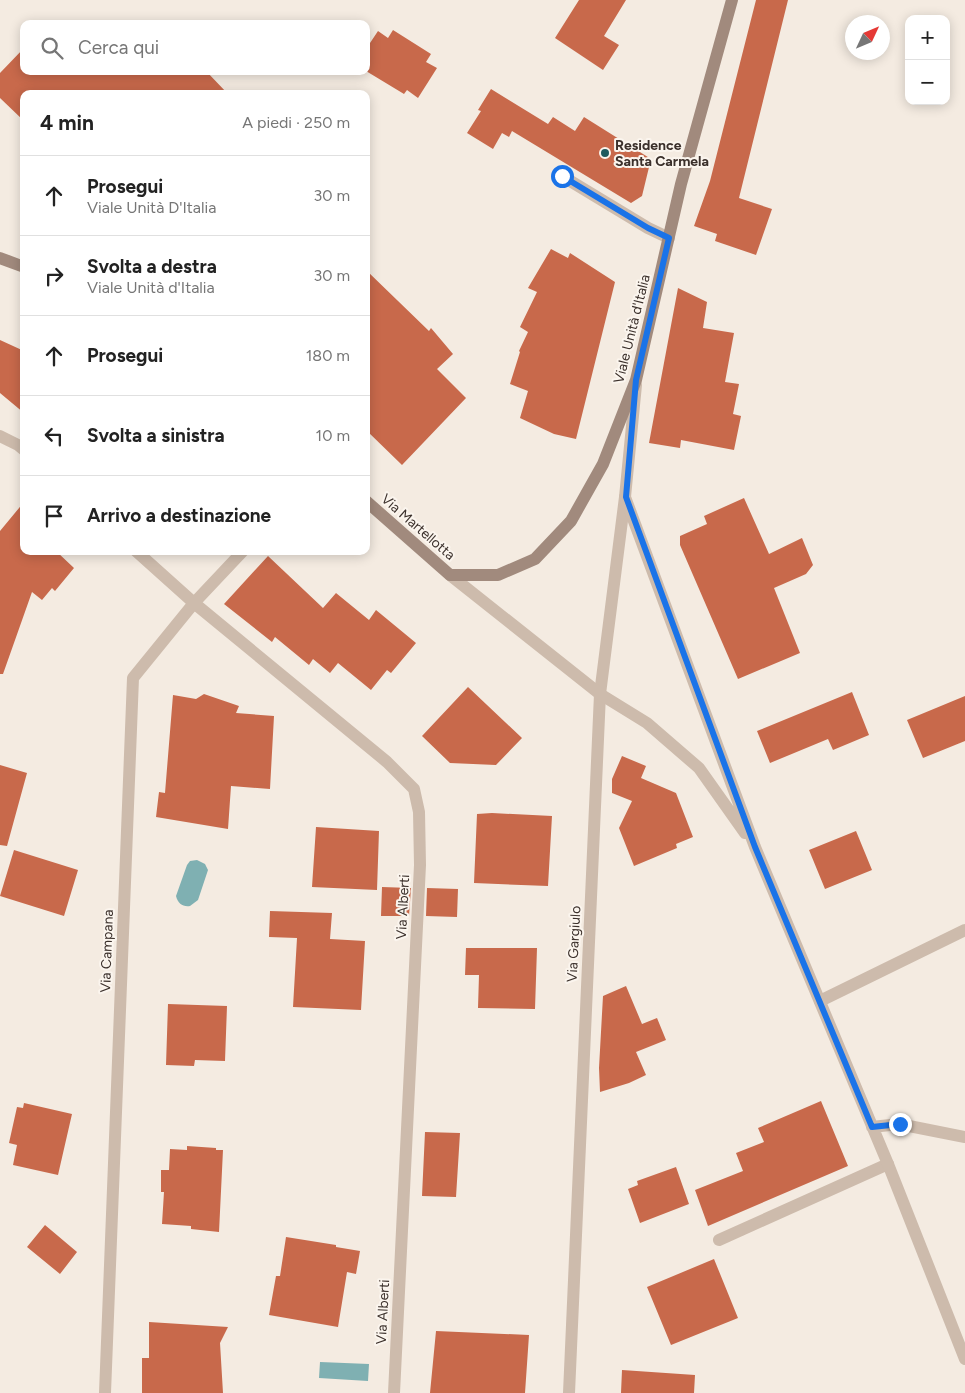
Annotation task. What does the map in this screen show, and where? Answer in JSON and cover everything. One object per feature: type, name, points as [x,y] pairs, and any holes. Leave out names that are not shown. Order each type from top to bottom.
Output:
[{"type":"main road","name":"Viale Unità d'Italia","points":[[450,575],[498,575],[535,559],[571,521],[603,464],[636,380],[682,184],[732,0]]},
{"type":"main road","points":[[0,258],[20,266]]},
{"type":"main road","name":"Via Martellotta","points":[[370,505],[450,575]]},
{"type":"street","points":[[562,176],[648,228],[669,238]]},
{"type":"street","name":"Via Gargiulo","points":[[569,1393],[600,694],[626,497],[636,380]]},
{"type":"street","points":[[0,436],[20,447]]},
{"type":"street","points":[[626,497],[755,847],[888,1164],[965,1359]]},
{"type":"street","name":"Via Alberti","points":[[140,555],[194,603],[387,762],[414,789],[418,812],[420,865],[394,1393]]},
{"type":"street","name":"Via Campana","points":[[106,1393],[133,678],[194,603],[239,555]]},
{"type":"street","points":[[450,575],[600,694],[647,723],[699,768],[755,847]]},
{"type":"street","points":[[820,1000],[965,930]]},
{"type":"street","points":[[872,1127],[900,1124],[965,1137]]},
{"type":"street","points":[[719,1240],[888,1164]]},
{"type":"water","points":[[197,860],[205,864],[208,870],[198,900],[190,906],[185,906],[179,903],[176,896],[187,865],[190,861]]},
{"type":"water","points":[[320,1362],[369,1364],[368,1381],[319,1378]]},
{"type":"building","points":[[579,0],[626,0],[604,36],[619,45],[603,70],[555,38]]},
{"type":"building","points":[[756,0],[788,0],[739,198],[772,209],[756,255],[715,241],[717,234],[694,226],[710,181]]},
{"type":"building","points":[[393,30],[431,54],[426,62],[437,68],[418,98],[407,90],[404,94],[370,73],[370,43],[378,31],[388,38]]},
{"type":"building","points":[[20,52],[20,75],[210,75],[224,90],[20,90],[20,117],[0,98],[0,73]]},
{"type":"building","points":[[491,89],[548,124],[553,117],[575,131],[584,117],[651,159],[642,196],[631,203],[512,131],[509,137],[502,133],[493,149],[467,133],[481,111],[478,110]]},
{"type":"building","points":[[551,249],[568,258],[570,253],[615,282],[576,439],[554,434],[520,418],[528,391],[510,384],[519,351],[528,332],[520,327],[537,292],[528,288]]},
{"type":"building","points":[[370,274],[429,331],[431,328],[453,354],[437,369],[466,398],[402,465],[370,434]]},
{"type":"building","points":[[678,288],[707,302],[703,328],[734,333],[725,382],[739,384],[733,414],[741,416],[734,450],[681,440],[680,448],[649,443]]},
{"type":"building","points":[[0,340],[20,349],[20,410],[0,393]]},
{"type":"building","points":[[744,498],[769,554],[802,538],[813,565],[806,574],[774,588],[800,653],[738,679],[680,545],[680,536],[707,524],[704,516]]},
{"type":"building","points":[[20,507],[20,555],[60,555],[74,568],[55,591],[52,588],[42,600],[32,592],[3,674],[0,674],[0,531]]},
{"type":"building","points":[[268,556],[323,608],[336,593],[369,620],[376,610],[416,643],[391,673],[387,670],[371,690],[338,663],[330,673],[313,659],[309,665],[275,637],[272,642],[224,604]]},
{"type":"building","points":[[468,687],[522,738],[496,765],[450,763],[422,736]]},
{"type":"building","points":[[852,692],[869,735],[833,750],[828,739],[770,763],[757,731]]},
{"type":"building","points":[[204,694],[239,706],[236,713],[274,716],[270,789],[231,786],[228,829],[156,817],[159,792],[165,793],[173,695],[196,699]]},
{"type":"building","points":[[965,696],[965,741],[923,758],[907,720]]},
{"type":"building","points":[[622,756],[646,766],[641,778],[676,793],[693,837],[676,844],[677,848],[634,866],[619,828],[632,801],[612,793],[612,779]]},
{"type":"building","points":[[0,765],[27,773],[7,846],[0,845]]},
{"type":"building","points":[[477,814],[552,816],[548,886],[474,883]]},
{"type":"building","points":[[316,827],[379,831],[377,890],[312,887]]},
{"type":"building","points":[[856,831],[872,870],[825,889],[809,850]]},
{"type":"building","points":[[14,850],[78,870],[64,916],[0,896]]},
{"type":"building","points":[[382,887],[411,888],[409,916],[381,916]]},
{"type":"building","points":[[427,888],[458,889],[457,917],[426,916]]},
{"type":"building","points":[[270,911],[332,913],[330,939],[365,941],[361,1010],[293,1007],[297,938],[269,937]]},
{"type":"building","points":[[466,948],[537,948],[535,1009],[478,1008],[479,975],[465,975]]},
{"type":"building","points":[[626,986],[642,1024],[657,1018],[666,1040],[636,1052],[646,1075],[629,1083],[600,1092],[599,1068],[603,996]]},
{"type":"building","points":[[168,1004],[227,1006],[225,1061],[195,1060],[194,1066],[166,1065]]},
{"type":"building","points":[[821,1101],[848,1166],[708,1226],[695,1190],[743,1171],[736,1153],[764,1142],[758,1128]]},
{"type":"building","points":[[24,1103],[72,1114],[58,1175],[13,1165],[17,1145],[9,1143],[17,1107],[23,1108]]},
{"type":"building","points":[[425,1132],[460,1133],[456,1197],[422,1196]]},
{"type":"building","points":[[187,1146],[223,1150],[219,1232],[191,1229],[191,1226],[162,1224],[164,1192],[161,1192],[161,1170],[169,1170],[170,1149],[187,1150]]},
{"type":"building","points":[[676,1167],[689,1204],[640,1223],[628,1189],[638,1185],[637,1181]]},
{"type":"building","points":[[45,1225],[77,1252],[60,1274],[27,1247]]},
{"type":"building","points":[[286,1237],[360,1251],[356,1274],[347,1272],[338,1327],[269,1315],[276,1276],[280,1276]]},
{"type":"building","points":[[714,1259],[738,1318],[671,1345],[647,1287]]},
{"type":"building","points":[[149,1322],[228,1327],[220,1343],[223,1393],[142,1393],[142,1358],[149,1358]]},
{"type":"building","points":[[436,1331],[529,1335],[525,1393],[430,1393]]},
{"type":"building","points":[[622,1370],[695,1375],[694,1393],[621,1393]]},
{"type":"place","name":"Residence Santa Carmela","points":[[605,153]]},
{"type":"route","points":[[562,176],[648,228],[669,238],[636,380],[626,497],[755,847],[872,1127],[900,1124]]}]
